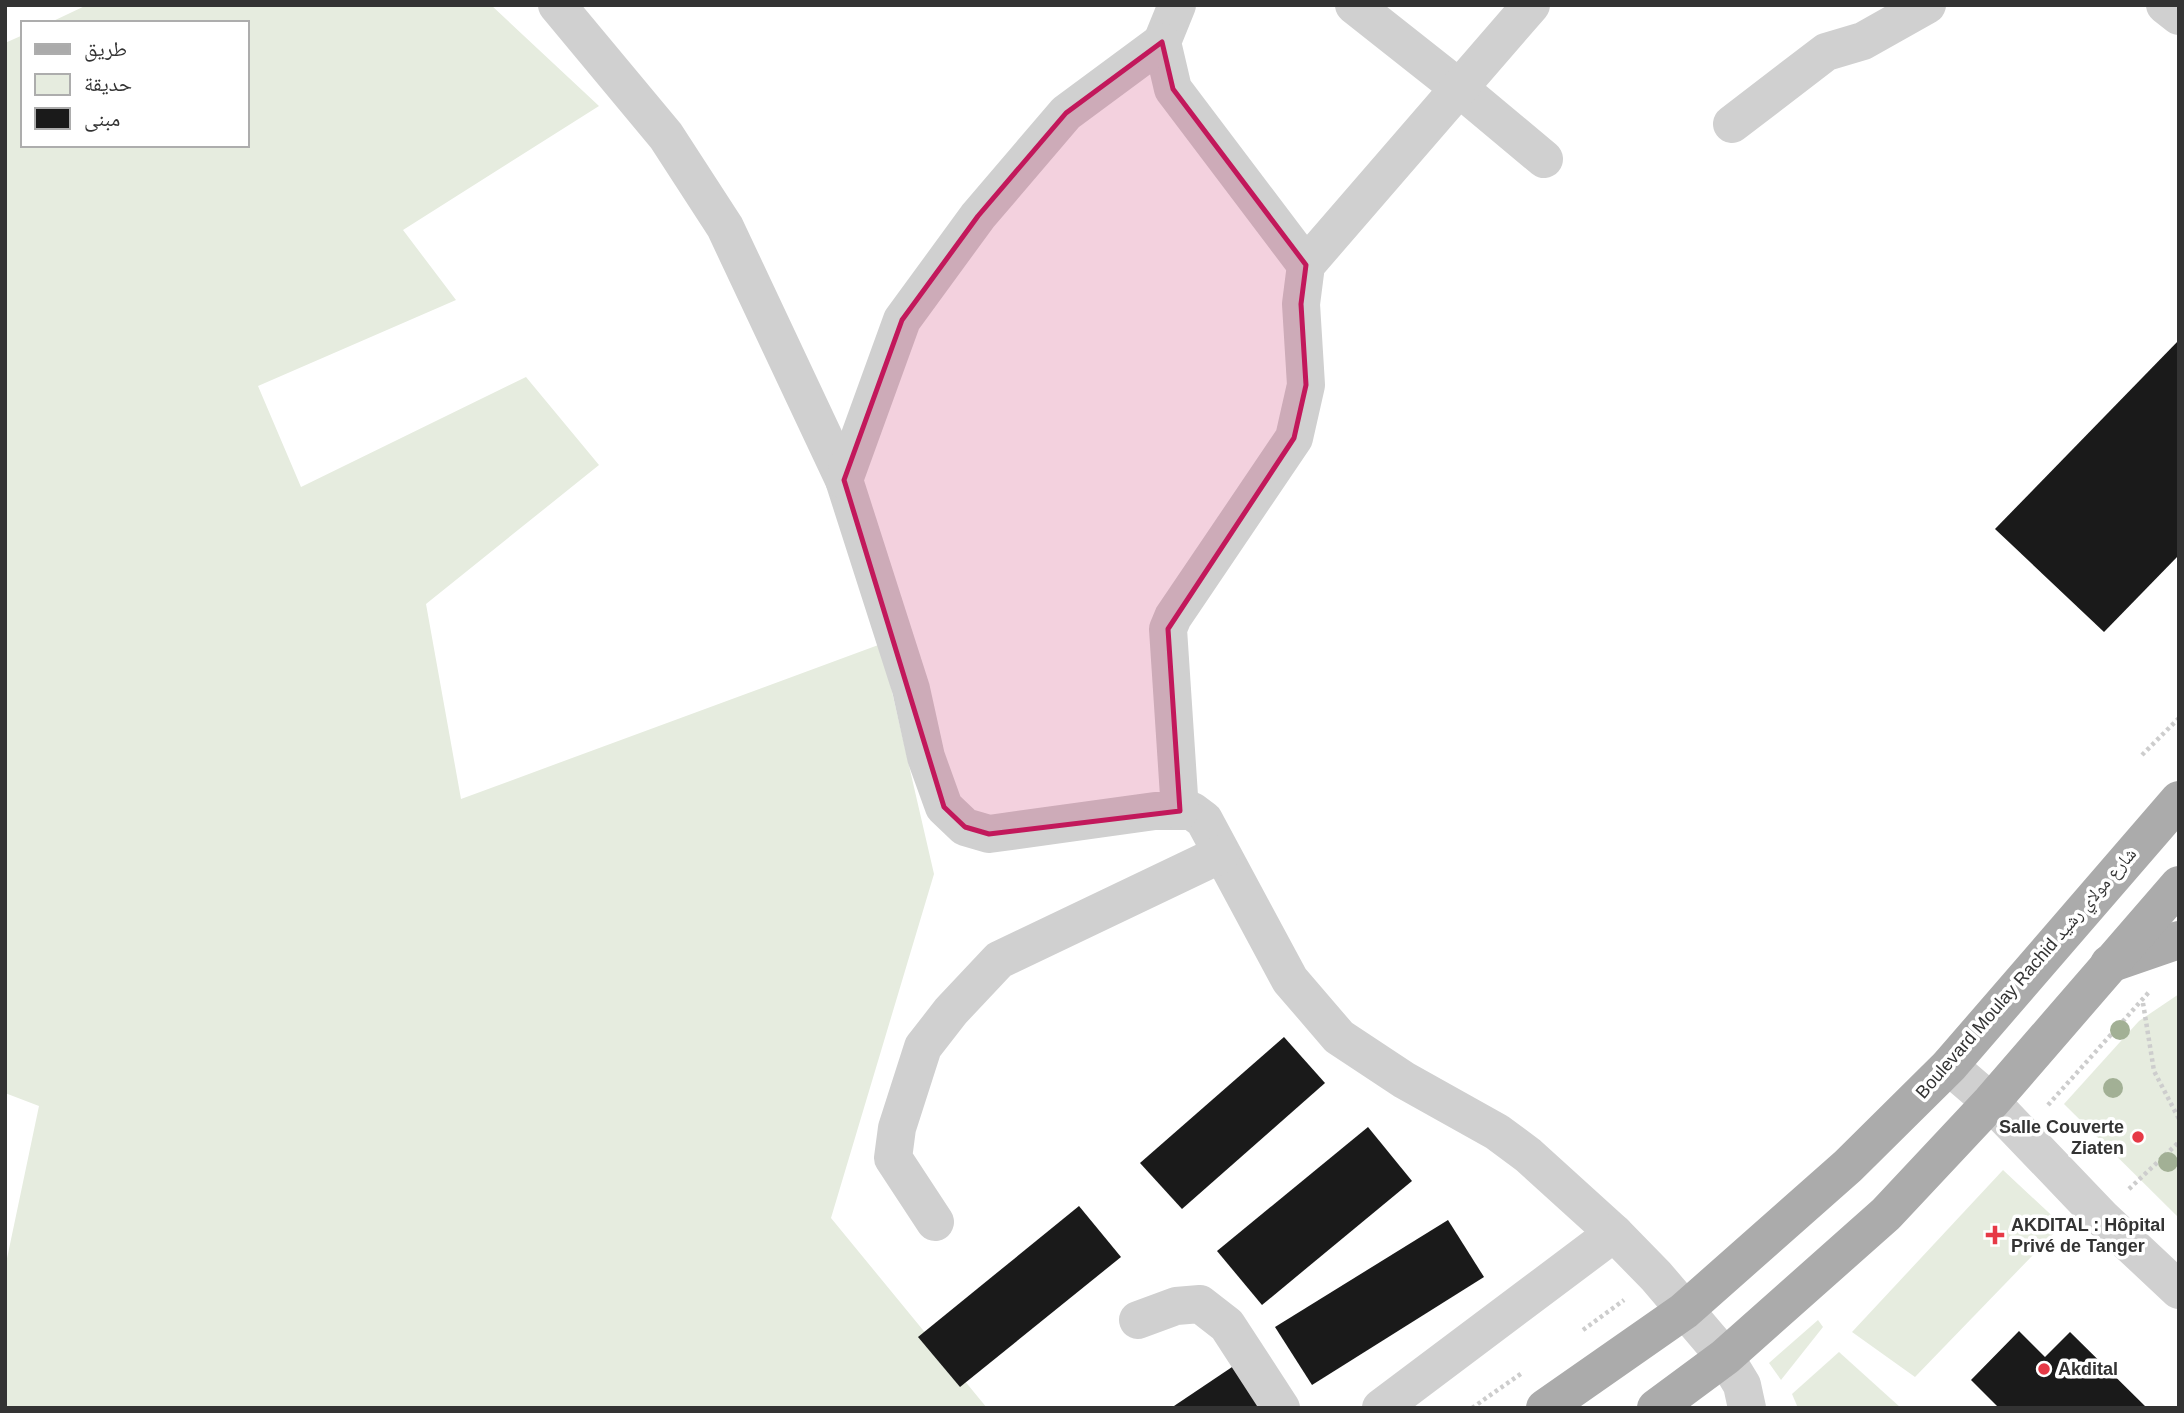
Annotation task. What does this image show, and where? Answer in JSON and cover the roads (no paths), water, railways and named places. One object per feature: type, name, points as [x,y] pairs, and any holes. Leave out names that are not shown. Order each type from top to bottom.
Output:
[{"type":"main road","name":"Boulevard Moulay Rachid شارع مولاي رشيد","points":[[1545,1408],[1684,1311],[1848,1166],[1949,1066],[2179,800]]},
{"type":"main road","points":[[1656,1408],[1725,1357],[1886,1214],[2118,961],[2179,885]]},
{"type":"main road","points":[[2118,961],[2179,940]]},
{"type":"street","points":[[557,5],[666,136],[725,227],[844,480],[911,689],[926,757],[944,807],[965,828],[989,834],[1155,811],[1192,811],[1204,820],[1290,980],[1339,1037],[1404,1080],[1507,1140],[1528,1155],[1614,1233],[1656,1276],[1725,1357],[1742,1385],[1747,1408]]},
{"type":"street","points":[[844,480],[902,320],[978,216],[1066,113],[1162,42],[1177,5]]},
{"type":"street","points":[[1354,5],[1544,159]]},
{"type":"street","points":[[1180,811],[1168,629],[1173,617],[1294,438],[1306,385],[1301,304],[1306,265],[1531,5]]},
{"type":"street","points":[[1732,124],[1826,52],[1863,41],[1927,5]]},
{"type":"street","points":[[2165,5],[2179,16]]},
{"type":"street","points":[[1162,42],[1173,89],[1306,265]]},
{"type":"street","points":[[935,1222],[893,1158],[897,1128],[923,1047],[951,1011],[999,960],[1222,853]]},
{"type":"street","points":[[1949,1066],[1991,1102],[2102,1218],[2179,1290]]},
{"type":"street","points":[[1381,1408],[1614,1233]]},
{"type":"street","points":[[1138,1320],[1176,1306],[1200,1304],[1227,1325],[1281,1408]]},
{"type":"place","name":"Salle Couverte Ziaten","points":[[2138,1137]]},
{"type":"place","name":"AKDITAL : Hôpital Privé de Tanger","points":[[1995,1235]]},
{"type":"place","name":"Akdital","points":[[2044,1369]]}]
